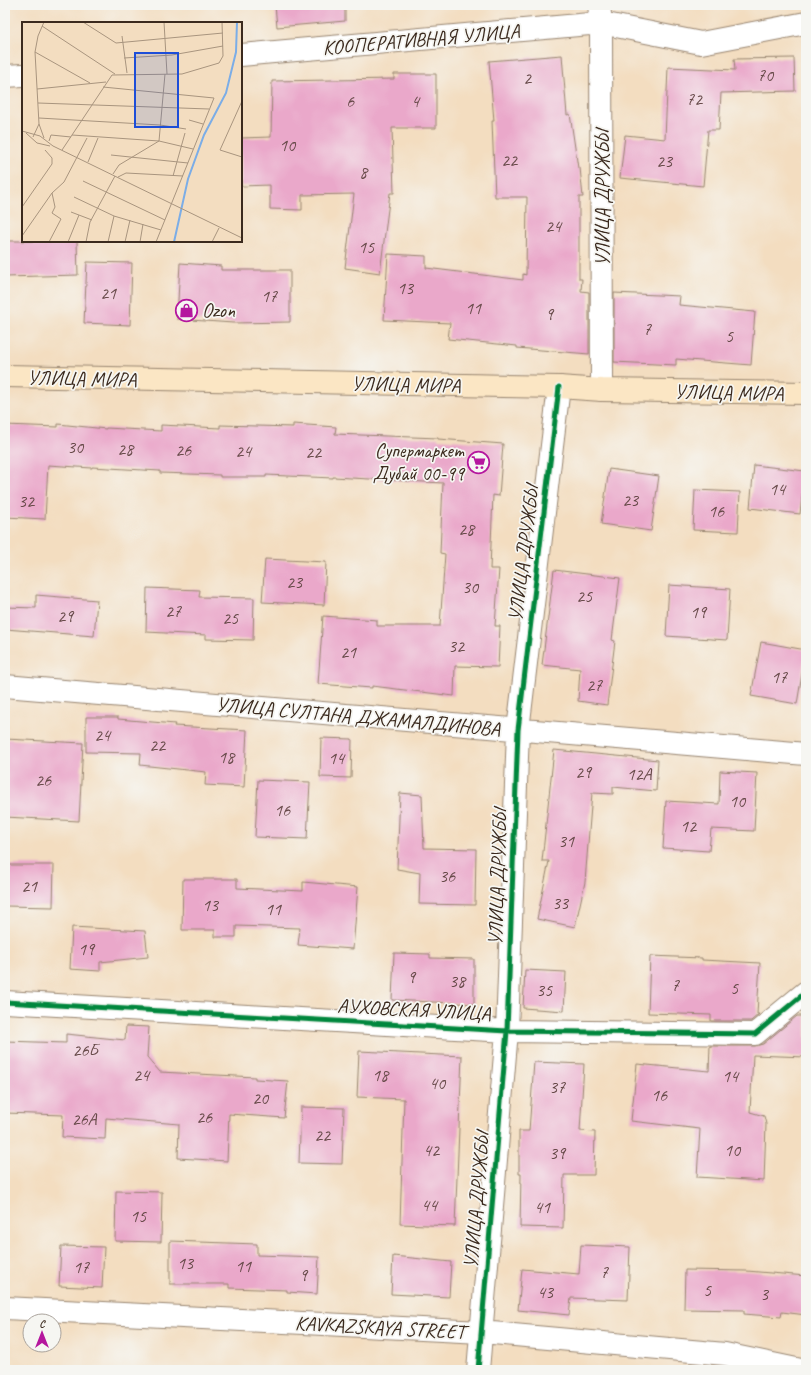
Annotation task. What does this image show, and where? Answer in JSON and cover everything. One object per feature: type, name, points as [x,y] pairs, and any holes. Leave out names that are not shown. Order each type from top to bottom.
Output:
[{"type":"main road","name":"УЛИЦА МИРА","points":[[5,376],[559,387],[602,390],[806,392]]},
{"type":"street","name":"КООПЕРАТИВНАЯ УЛИЦА","points":[[242,55],[600,14],[701,43],[806,23]]},
{"type":"street","name":"УЛИЦА ДРУЖБЫ","points":[[600,14],[602,390]]},
{"type":"street","points":[[5,76],[22,75]]},
{"type":"street","name":"УЛИЦА ДРУЖБЫ","points":[[478,1370],[507,1031],[518,730],[559,387]]},
{"type":"street","name":"УЛИЦА СУЛТАНА ДЖАМАЛДИНОВА","points":[[5,686],[806,754]]},
{"type":"street","name":"АУХОВСКАЯ УЛИЦА","points":[[5,1002],[507,1031],[756,1034],[806,992]]},
{"type":"street","name":"KAVKAZSKAYA STREET","points":[[5,1308],[481,1332],[725,1354],[801,1370]]},
{"type":"building","points":[[275,5],[345,5],[345,21],[277,27]]},
{"type":"building","points":[[562,55],[567,115],[570,114],[578,168],[580,168],[583,197],[579,197],[579,279],[582,279],[581,291],[589,292],[589,354],[517,348],[517,346],[448,339],[450,323],[384,320],[388,254],[426,256],[426,268],[523,280],[523,274],[526,275],[527,197],[495,197],[492,121],[494,121],[489,61]]},
{"type":"building","points":[[794,58],[795,91],[721,93],[719,130],[708,130],[703,186],[620,178],[625,135],[665,139],[668,67],[735,70],[734,59]]},
{"type":"building","points":[[394,74],[436,74],[436,128],[392,128],[394,193],[390,193],[380,273],[345,268],[354,194],[302,195],[302,210],[270,209],[270,185],[242,186],[242,138],[271,137],[272,81],[394,79]]},
{"type":"building","points":[[5,241],[77,242],[78,275],[5,277]]},
{"type":"building","points":[[87,262],[132,263],[130,325],[84,323]]},
{"type":"building","points":[[180,263],[221,266],[221,270],[290,270],[290,322],[233,323],[177,319]]},
{"type":"building","points":[[614,293],[680,296],[679,305],[755,312],[751,365],[676,359],[676,365],[614,362]]},
{"type":"building","points":[[58,424],[106,429],[161,431],[161,425],[220,428],[220,425],[293,427],[293,424],[336,427],[335,434],[438,438],[503,444],[499,496],[493,495],[490,569],[499,569],[495,626],[500,626],[498,667],[455,666],[454,696],[372,686],[372,688],[318,684],[323,616],[377,620],[377,626],[440,626],[445,554],[440,553],[443,483],[266,475],[266,477],[220,477],[220,475],[160,473],[160,471],[48,465],[45,519],[5,517],[5,425],[58,427]]},
{"type":"building","points":[[754,465],[805,471],[800,514],[750,508]]},
{"type":"building","points":[[609,469],[659,476],[651,531],[601,524]]},
{"type":"building","points":[[695,490],[740,492],[738,532],[693,530]]},
{"type":"building","points":[[265,559],[326,562],[324,605],[262,602]]},
{"type":"building","points":[[554,570],[620,578],[612,640],[615,641],[607,705],[578,701],[580,669],[542,665]]},
{"type":"building","points":[[669,585],[730,589],[727,640],[666,636]]},
{"type":"building","points":[[147,588],[200,590],[199,597],[254,598],[253,640],[206,639],[206,635],[146,632]]},
{"type":"building","points":[[36,595],[97,600],[94,636],[5,629],[5,607],[36,608]]},
{"type":"building","points":[[761,642],[806,650],[797,704],[751,696]]},
{"type":"building","points":[[86,717],[118,717],[118,719],[175,724],[174,726],[247,730],[244,787],[205,785],[206,772],[140,765],[141,753],[86,752]]},
{"type":"building","points":[[321,738],[352,739],[351,778],[320,777]]},
{"type":"building","points":[[5,739],[83,743],[79,821],[5,817]]},
{"type":"building","points":[[554,750],[658,760],[656,791],[613,787],[613,794],[592,793],[585,882],[575,927],[537,919],[549,861],[542,861]]},
{"type":"building","points":[[720,771],[757,773],[754,831],[711,829],[709,851],[663,848],[666,801],[719,804]]},
{"type":"building","points":[[258,780],[310,782],[307,839],[255,837]]},
{"type":"building","points":[[400,793],[422,795],[424,848],[476,849],[475,905],[419,904],[420,873],[397,869]]},
{"type":"building","points":[[5,865],[54,865],[53,907],[5,906]]},
{"type":"building","points":[[183,879],[237,879],[237,888],[303,891],[303,882],[358,887],[353,949],[298,945],[300,928],[236,926],[236,937],[215,937],[215,930],[182,930]]},
{"type":"building","points":[[72,927],[145,931],[148,957],[100,962],[100,971],[70,969]]},
{"type":"building","points":[[394,953],[430,954],[430,958],[474,959],[474,1004],[392,1000]]},
{"type":"building","points":[[650,956],[702,958],[702,960],[760,963],[757,1014],[759,1014],[751,1021],[711,1021],[711,1015],[648,1013]]},
{"type":"building","points":[[525,970],[566,972],[564,1011],[523,1008]]},
{"type":"building","points":[[797,1016],[806,1016],[806,1057],[753,1055],[750,1112],[764,1116],[766,1124],[764,1181],[697,1177],[700,1129],[631,1121],[637,1064],[709,1071],[710,1046],[755,1046],[763,1044]]},
{"type":"building","points":[[126,1026],[149,1027],[147,1057],[160,1072],[255,1077],[255,1079],[288,1081],[284,1118],[229,1114],[227,1161],[178,1158],[179,1124],[106,1118],[105,1139],[62,1137],[63,1115],[5,1113],[5,1041],[66,1043],[66,1034],[125,1040]]},
{"type":"building","points":[[359,1051],[462,1056],[455,1226],[400,1224],[404,1099],[357,1097]]},
{"type":"building","points":[[534,1062],[584,1064],[580,1131],[595,1132],[594,1175],[564,1175],[563,1228],[520,1227],[521,1174],[519,1174],[519,1131],[529,1131]]},
{"type":"building","points":[[301,1107],[344,1108],[342,1164],[299,1163]]},
{"type":"building","points":[[116,1191],[162,1192],[161,1242],[115,1241]]},
{"type":"building","points":[[170,1241],[257,1244],[257,1255],[319,1257],[317,1294],[287,1292],[287,1290],[229,1288],[229,1284],[170,1284]]},
{"type":"building","points":[[581,1245],[630,1247],[628,1300],[571,1298],[569,1315],[518,1310],[522,1269],[579,1274]]},
{"type":"building","points":[[61,1246],[104,1247],[102,1288],[59,1286]]},
{"type":"building","points":[[393,1256],[451,1262],[449,1297],[391,1294]]},
{"type":"building","points":[[685,1270],[747,1271],[806,1276],[806,1315],[782,1312],[781,1317],[744,1314],[744,1310],[684,1309]]},
{"type":"cycle path","points":[[478,1370],[507,1031],[518,730],[559,387]]},
{"type":"cycle path","points":[[5,1002],[507,1031],[755,1034],[806,992]]},
{"type":"place","name":"Ozon","points":[[186,310]]},
{"type":"place","name":"Супермаркет Дубай 00-99","points":[[479,462]]}]
